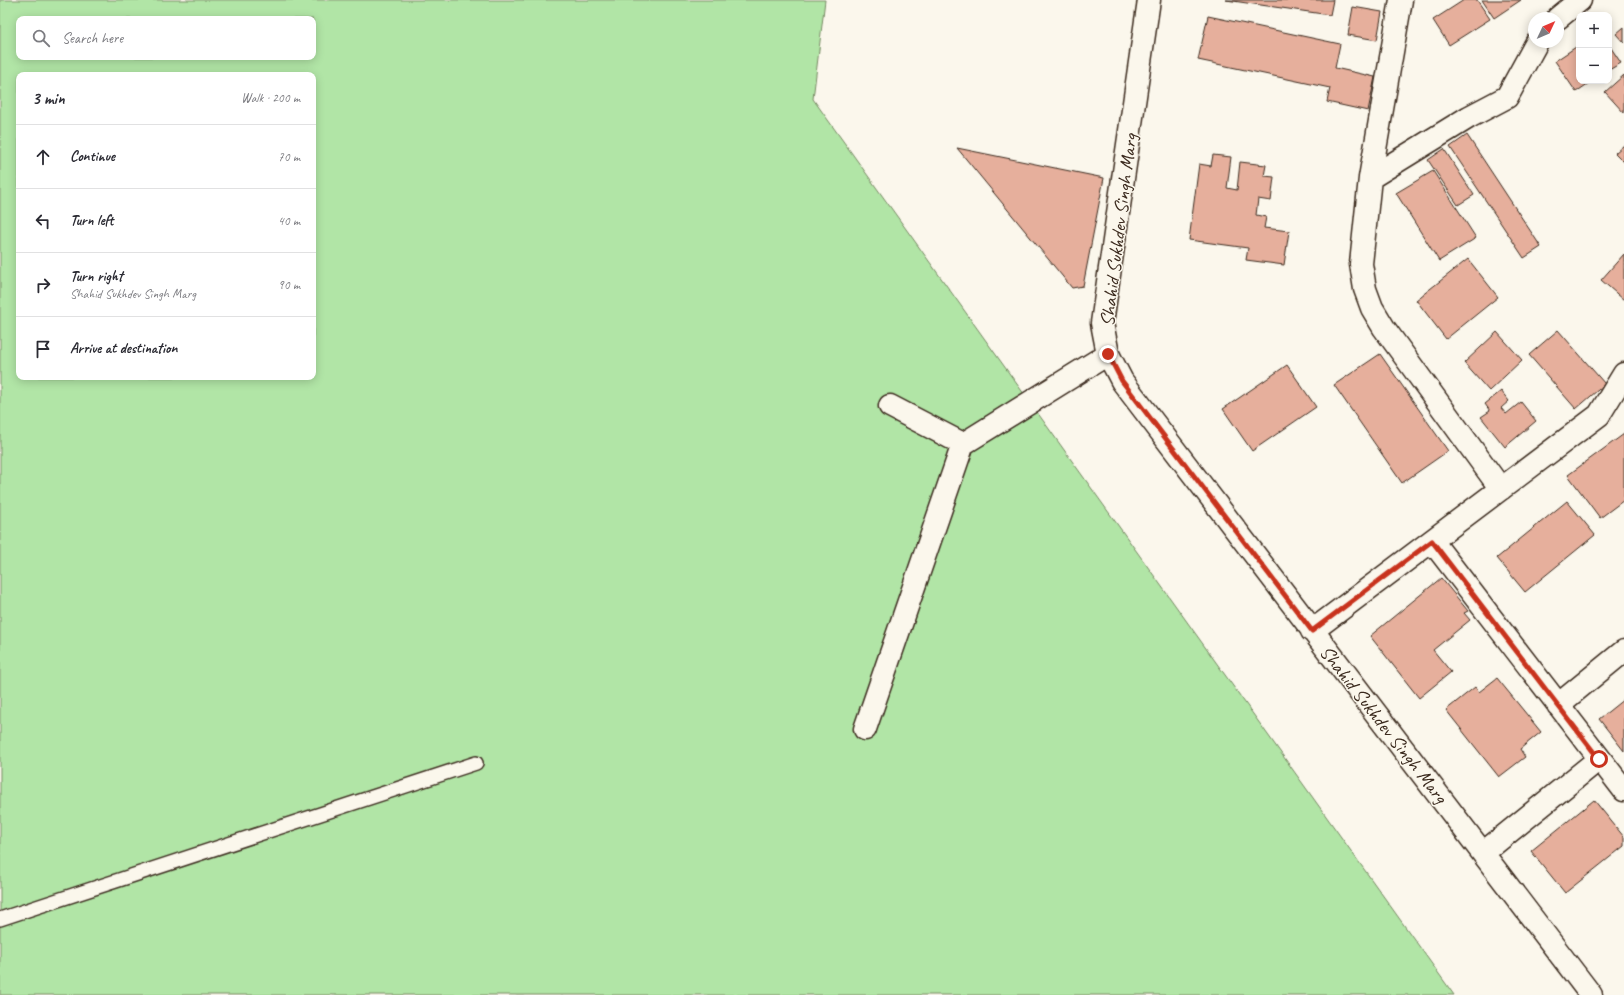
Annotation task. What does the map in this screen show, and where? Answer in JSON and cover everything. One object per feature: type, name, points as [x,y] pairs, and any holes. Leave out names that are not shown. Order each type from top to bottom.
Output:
[{"type":"street","name":"Shahid Sukhdev Singh Marg","points":[[1149,0],[1102,323],[1108,354],[1122,381],[1591,995]]},
{"type":"street","points":[[1400,0],[1370,178],[1361,264],[1365,289],[1372,308],[1384,328],[1501,489]]},
{"type":"street","points":[[1564,13],[1580,0]]},
{"type":"street","points":[[1370,178],[1469,117],[1507,97],[1534,48]]},
{"type":"street","points":[[866,729],[963,444],[1108,354]]},
{"type":"street","points":[[1312,631],[1599,415],[1624,374]]},
{"type":"street","points":[[890,406],[963,444]]},
{"type":"street","points":[[1432,541],[1624,790]]},
{"type":"street","points":[[1558,705],[1624,651]]},
{"type":"street","points":[[1483,853],[1599,759]]},
{"type":"lane","points":[[0,919],[476,763]]},
{"type":"green space","points":[[0,0],[825,0],[813,99],[1454,995],[0,995]]},
{"type":"building","points":[[1226,0],[1333,0],[1330,15]]},
{"type":"building","points":[[1464,0],[1477,0],[1490,19],[1449,45],[1433,20]]},
{"type":"building","points":[[1482,0],[1521,0],[1494,18]]},
{"type":"building","points":[[1353,7],[1382,12],[1377,40],[1348,35]]},
{"type":"building","points":[[1208,16],[1340,44],[1335,68],[1375,77],[1368,111],[1327,102],[1330,88],[1198,60]]},
{"type":"building","points":[[1624,27],[1624,43],[1616,34]]},
{"type":"building","points":[[1576,47],[1576,84],[1588,84],[1576,92],[1555,61]]},
{"type":"building","points":[[1612,50],[1621,63],[1612,68]]},
{"type":"building","points":[[1624,75],[1624,113],[1605,92]]},
{"type":"building","points":[[1467,135],[1541,247],[1524,258],[1450,147]]},
{"type":"building","points":[[1624,145],[1624,162],[1615,153]]},
{"type":"building","points":[[957,148],[1104,178],[1083,286],[1072,288]]},
{"type":"building","points":[[1444,149],[1474,195],[1458,205],[1428,160]]},
{"type":"building","points":[[1213,155],[1231,157],[1227,188],[1237,190],[1240,162],[1266,165],[1264,176],[1274,177],[1271,201],[1258,199],[1256,215],[1266,217],[1264,228],[1289,231],[1284,265],[1246,260],[1248,248],[1189,240],[1199,164],[1211,166]]},
{"type":"building","points":[[1433,171],[1476,238],[1439,261],[1396,193]]},
{"type":"building","points":[[1624,254],[1624,300],[1601,280]]},
{"type":"building","points":[[1468,259],[1498,297],[1446,339],[1416,300]]},
{"type":"building","points":[[1558,330],[1605,384],[1576,409],[1529,355]]},
{"type":"building","points":[[1497,332],[1522,360],[1489,391],[1464,363]]},
{"type":"building","points":[[1380,354],[1448,451],[1402,483],[1334,385]]},
{"type":"building","points":[[1287,365],[1316,407],[1252,451],[1223,409]]},
{"type":"building","points":[[1501,391],[1509,401],[1501,408],[1506,414],[1521,402],[1536,421],[1505,447],[1481,417],[1490,411],[1485,404]]},
{"type":"building","points":[[1624,434],[1624,500],[1600,518],[1568,475]]},
{"type":"building","points":[[1567,501],[1595,535],[1525,592],[1497,558]]},
{"type":"building","points":[[1441,578],[1468,611],[1464,613],[1470,620],[1433,650],[1451,672],[1419,698],[1370,636]]},
{"type":"building","points":[[1497,678],[1541,732],[1520,749],[1525,757],[1499,777],[1446,710],[1475,687],[1479,692]]},
{"type":"building","points":[[1624,699],[1624,751],[1599,719]]},
{"type":"building","points":[[1594,800],[1624,837],[1624,846],[1565,893],[1531,851]]},
{"type":"route","points":[[1108,354],[1122,381],[1312,631],[1432,541],[1599,759]]}]
